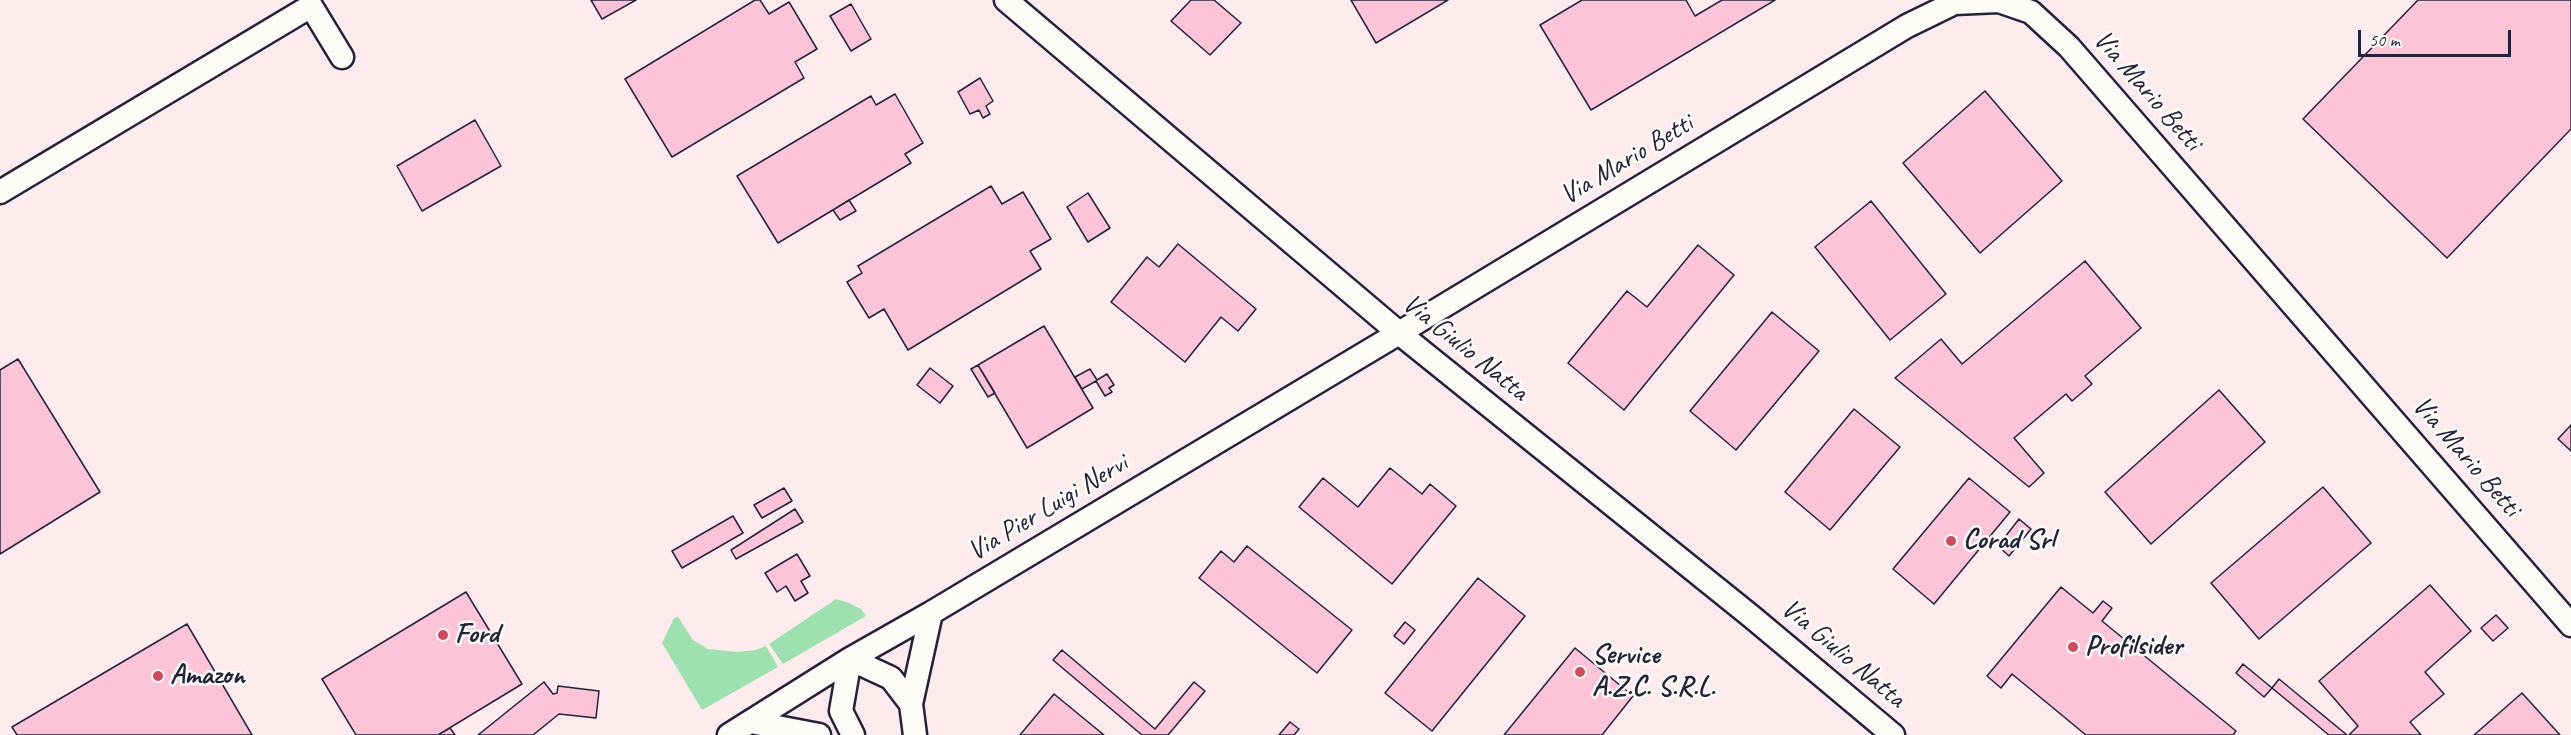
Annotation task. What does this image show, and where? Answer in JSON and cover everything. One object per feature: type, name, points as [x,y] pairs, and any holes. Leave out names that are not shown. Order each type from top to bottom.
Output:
[{"type":"street","name":"Via Giulio Natta","points":[[1006,0],[1399,333],[1752,617],[1893,735]]},
{"type":"street","name":"Via Mario Betti","points":[[1399,333],[1907,26],[1954,3],[2000,1],[2031,12],[2069,47],[2571,625]]},
{"type":"street","points":[[0,192],[311,6],[342,57]]},
{"type":"street","name":"Via Pier Luigi Nervi","points":[[729,735],[850,659],[931,613],[1399,333]]},
{"type":"street","points":[[915,735],[911,704],[931,613]]},
{"type":"street","points":[[852,735],[841,711],[850,659],[891,678],[911,704]]},
{"type":"street","points":[[751,722],[819,735]]},
{"type":"green space","points":[[836,599],[861,609],[866,616],[783,664],[769,644]]},
{"type":"green space","points":[[678,617],[693,640],[708,649],[737,652],[756,650],[766,646],[778,667],[702,710],[662,643],[674,618]]},
{"type":"building","points":[[591,0],[636,0],[602,19]]},
{"type":"building","points":[[755,0],[760,0],[769,14],[789,2],[817,49],[795,62],[804,78],[672,157],[625,79]]},
{"type":"building","points":[[1191,0],[1214,0],[1241,23],[1210,55],[1171,21]]},
{"type":"building","points":[[1351,0],[1448,0],[1376,43]]},
{"type":"building","points":[[1582,0],[1686,0],[1695,16],[1722,0],[1775,0],[1591,110],[1540,25]]},
{"type":"building","points":[[2418,0],[2571,0],[2571,129],[2447,258],[2303,119]]},
{"type":"building","points":[[851,4],[871,39],[851,51],[830,16]]},
{"type":"building","points":[[980,78],[993,101],[986,106],[990,114],[983,118],[979,110],[970,114],[958,92]]},
{"type":"building","points":[[1985,91],[2062,181],[1980,253],[1903,163]]},
{"type":"building","points":[[895,94],[923,143],[905,154],[911,163],[778,243],[737,176],[871,96],[876,105]]},
{"type":"building","points":[[475,120],[501,166],[422,211],[397,166]]},
{"type":"building","points":[[991,186],[1002,204],[1023,192],[1051,239],[1030,251],[1041,269],[908,350],[884,309],[869,318],[847,282],[862,273],[858,266]]},
{"type":"building","points":[[1088,193],[1110,228],[1088,242],[1067,207]]},
{"type":"building","points":[[849,200],[856,211],[840,220],[833,210]]},
{"type":"building","points":[[1871,201],[1946,294],[1890,340],[1815,247]]},
{"type":"building","points":[[1178,244],[1256,309],[1238,331],[1221,317],[1185,362],[1111,302],[1147,257],[1159,267]]},
{"type":"building","points":[[1698,245],[1734,275],[1624,410],[1568,363],[1627,291],[1647,307]]},
{"type":"building","points":[[2085,261],[2141,328],[2085,376],[2092,384],[2072,401],[2066,394],[2014,438],[2044,473],[2029,487],[1895,378],[1941,339],[1962,364]]},
{"type":"building","points":[[1772,312],[1819,351],[1736,450],[1690,411]]},
{"type":"building","points":[[1044,326],[1093,408],[1027,448],[978,365]]},
{"type":"building","points":[[18,359],[100,492],[0,554],[0,370]]},
{"type":"building","points":[[978,365],[995,393],[988,397],[971,369]]},
{"type":"building","points":[[930,368],[953,386],[940,403],[917,385]]},
{"type":"building","points":[[1090,369],[1097,380],[1107,374],[1114,385],[1109,388],[1112,392],[1105,396],[1096,381],[1082,389],[1075,377]]},
{"type":"building","points":[[2219,390],[2265,442],[2151,544],[2105,492]]},
{"type":"building","points":[[1854,409],[1900,447],[1830,530],[1785,492]]},
{"type":"building","points":[[2571,425],[2571,451],[2558,439]]},
{"type":"building","points":[[1390,468],[1422,494],[1430,484],[1456,506],[1392,584],[1299,507],[1323,478],[1358,507]]},
{"type":"building","name":"Corad Srl","points":[[1969,478],[2010,512],[1934,604],[1893,569]]},
{"type":"building","points":[[2323,487],[2371,543],[2259,639],[2211,583]]},
{"type":"building","points":[[784,488],[792,501],[762,518],[754,505]]},
{"type":"building","points":[[795,509],[803,522],[736,559],[731,550]]},
{"type":"building","points":[[733,516],[743,533],[682,568],[672,551]]},
{"type":"building","points":[[2019,519],[2031,529],[2009,556],[1998,546]]},
{"type":"building","points":[[1247,546],[1352,630],[1317,673],[1199,578],[1221,551],[1234,562]]},
{"type":"building","points":[[797,554],[810,576],[801,581],[808,593],[795,601],[786,586],[777,592],[765,573]]},
{"type":"building","points":[[1478,578],[1525,616],[1432,731],[1385,693]]},
{"type":"building","points":[[2430,585],[2471,631],[2425,672],[2444,694],[2410,722],[2421,735],[2349,735],[2358,726],[2319,681]]},
{"type":"building","name":"Profilsider","points":[[2061,587],[2093,613],[2103,601],[2112,608],[2102,621],[2236,731],[2233,735],[2086,735],[2012,674],[2001,688],[1987,676]]},
{"type":"building","name":"Ford","points":[[466,592],[522,684],[438,735],[356,735],[322,679]]},
{"type":"building","points":[[2496,615],[2508,628],[2493,641],[2481,628]]},
{"type":"building","points":[[1405,622],[1415,630],[1404,644],[1394,636]]},
{"type":"building","name":"Amazon","points":[[187,624],[252,735],[17,735],[12,727]]},
{"type":"building","name":"Service A.Z.C. S.R.L.","points":[[1575,648],[1633,696],[1602,735],[1504,735]]},
{"type":"building","points":[[1062,650],[1155,729],[1194,682],[1205,691],[1168,735],[1142,735],[1053,660]]},
{"type":"building","points":[[2243,664],[2272,688],[2264,697],[2236,673]]},
{"type":"building","points":[[2279,679],[2347,735],[2329,735],[2272,688]]},
{"type":"building","name":"Ford","points":[[544,682],[553,694],[557,693],[558,686],[599,691],[596,718],[559,714],[533,735],[478,735]]},
{"type":"building","points":[[2522,693],[2560,735],[2474,735]]},
{"type":"building","points":[[1054,694],[1104,735],[1020,735]]},
{"type":"building","points":[[1290,722],[1299,729],[1294,735],[1279,735]]},
{"type":"building","name":"Ford","points":[[450,728],[455,735],[438,735]]},
{"type":"place","name":"Corad Srl","points":[[1951,541]]},
{"type":"place","name":"Ford","points":[[443,635]]},
{"type":"place","name":"Profilsider","points":[[2073,647]]},
{"type":"place","name":"Service A.Z.C. S.R.L.","points":[[1580,672]]},
{"type":"place","name":"Amazon","points":[[158,676]]}]
